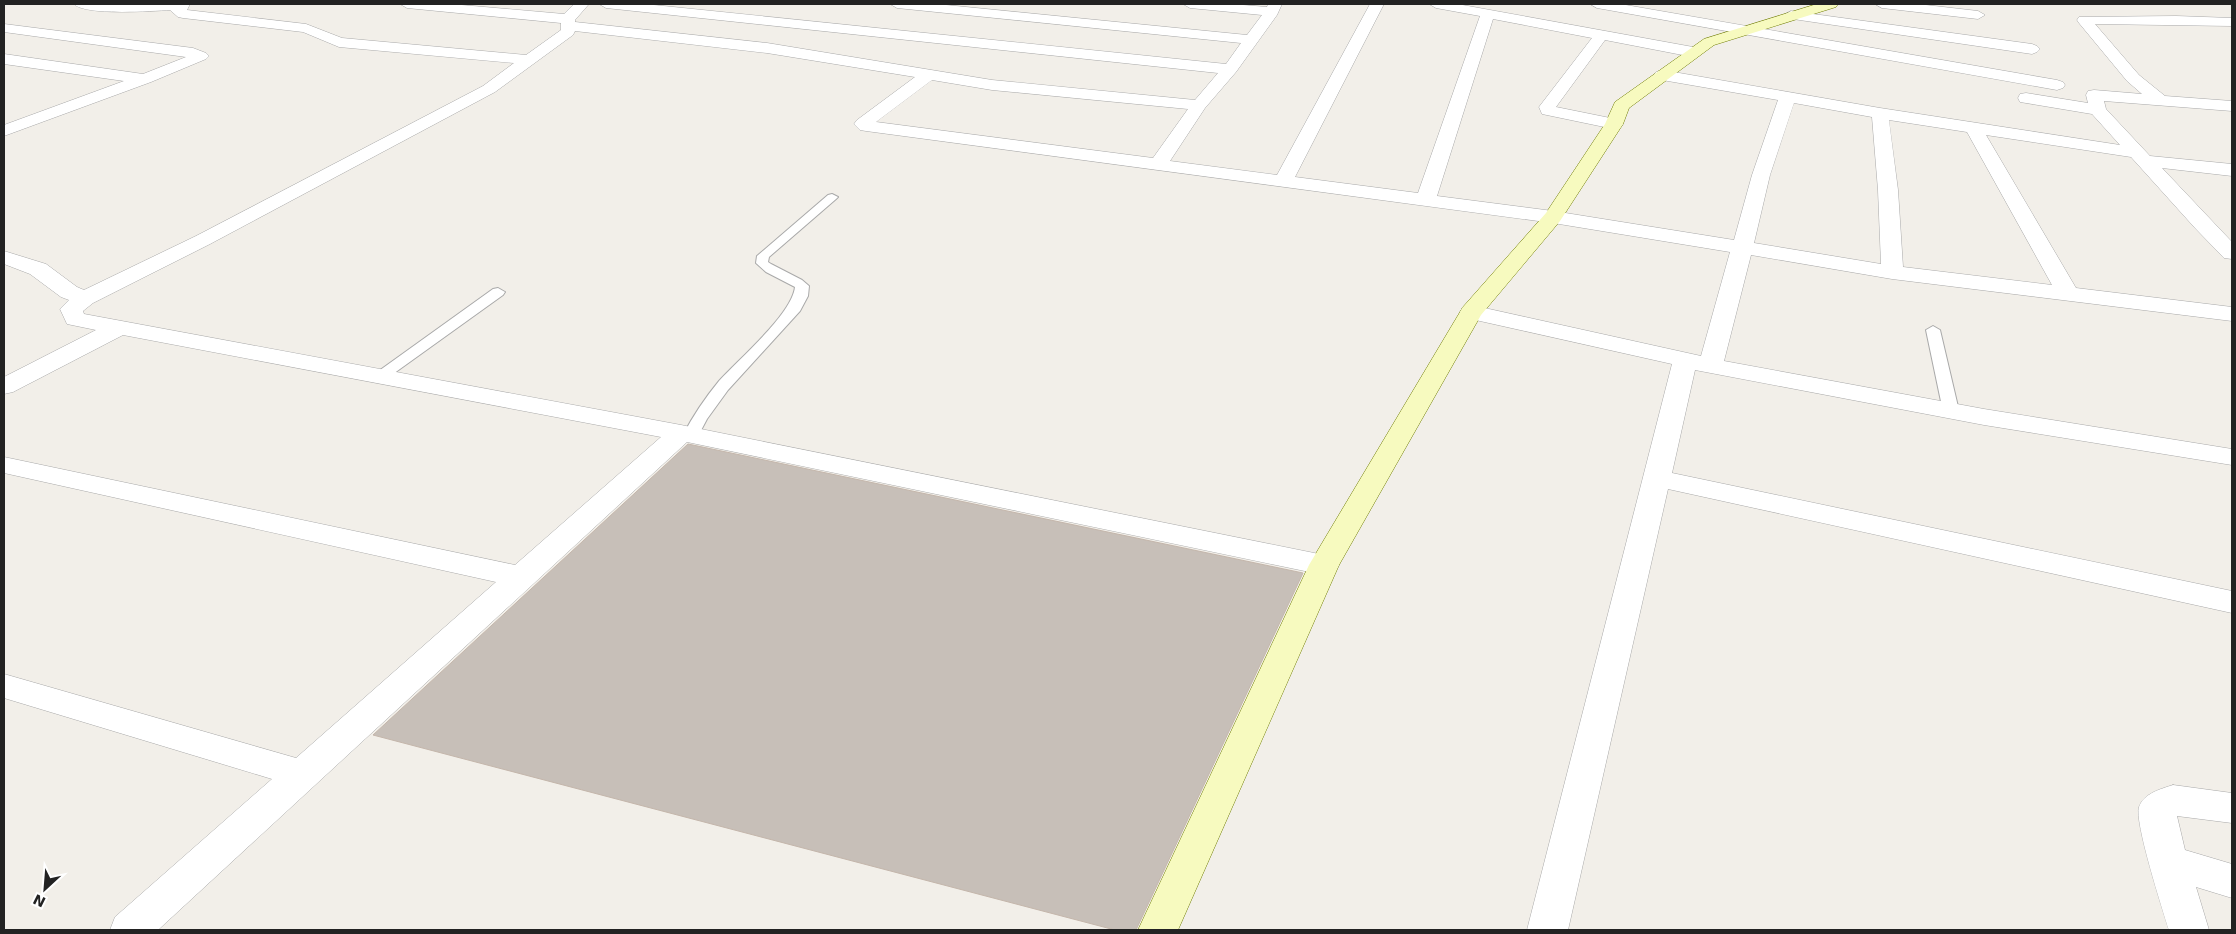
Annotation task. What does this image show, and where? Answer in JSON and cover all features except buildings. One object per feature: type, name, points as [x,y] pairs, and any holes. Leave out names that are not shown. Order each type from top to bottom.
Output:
[{"type":"street","points":[[81,4],[125,9],[182,5]]},
{"type":"street","points":[[407,4],[575,14],[992,85],[1199,105]]},
{"type":"street","points":[[553,4],[575,14]]},
{"type":"street","points":[[606,4],[1230,69]]},
{"type":"street","points":[[896,4],[1252,40]]},
{"type":"street","points":[[1190,4],[1274,8]]},
{"type":"street","points":[[1283,182],[1378,4]]},
{"type":"street","points":[[1436,4],[1602,34],[1701,47]]},
{"type":"street","points":[[1597,4],[1647,11],[1781,19],[1934,42],[2032,49]]},
{"type":"street","points":[[1882,4],[1978,15]]},
{"type":"street","points":[[182,5],[178,10],[183,14],[306,28],[338,42],[529,60]]},
{"type":"street","points":[[1158,166],[1199,105],[1230,69],[1274,8]]},
{"type":"street","points":[[1934,42],[1935,10]]},
{"type":"street","points":[[1426,200],[1488,13]]},
{"type":"street","points":[[575,14],[568,32],[489,89],[204,240],[85,298],[71,309],[76,319],[686,434],[1324,565]]},
{"type":"street","points":[[1781,19],[2057,85]]},
{"type":"street","points":[[1158,930],[1324,565],[1471,312],[1553,217],[1614,124],[1621,106],[1701,47],[1781,19],[1934,42],[2009,60]]},
{"type":"street","points":[[2161,101],[2133,78],[2084,20],[2232,22]]},
{"type":"street","points":[[4,28],[193,52],[201,56],[146,80],[4,130]]},
{"type":"street","points":[[1602,34],[1547,107],[1548,110],[1558,113],[1614,124]]},
{"type":"street","points":[[4,59],[146,80]]},
{"type":"street","points":[[928,75],[863,124],[866,126],[1158,166],[1553,217],[1892,272],[2232,314]]},
{"type":"street","points":[[1662,75],[2141,157],[2232,170]]},
{"type":"street","points":[[2232,106],[2094,95],[2098,110],[2202,224],[2232,253]]},
{"type":"street","points":[[2014,96],[2098,110]]},
{"type":"street","points":[[1547,930],[1656,478],[1741,247],[1761,175],[1788,97]]},
{"type":"street","points":[[12,110],[46,116]]},
{"type":"street","points":[[1880,113],[1888,190],[1892,272]]},
{"type":"street","points":[[1973,127],[2068,293]]},
{"type":"street","points":[[4,257],[38,269],[70,292],[85,298]]},
{"type":"street","points":[[1471,312],[1698,364],[1951,411],[2232,458]]},
{"type":"street","points":[[4,387],[120,327]]},
{"type":"street","points":[[130,930],[522,577],[686,434]]},
{"type":"street","points":[[4,465],[522,577]]},
{"type":"street","points":[[1656,478],[2232,602]]},
{"type":"street","points":[[4,686],[302,774]]},
{"type":"street","points":[[2189,930],[2168,862],[2157,809],[2173,800],[2232,808]]},
{"type":"street","points":[[2168,862],[2232,881]]},
{"type":"lane","points":[[686,434],[710,401],[793,311],[802,296],[802,286],[793,278],[767,269],[762,263],[763,256],[832,197]]},
{"type":"lane","points":[[381,376],[498,292]]},
{"type":"lane","points":[[1933,330],[1951,411]]}]
